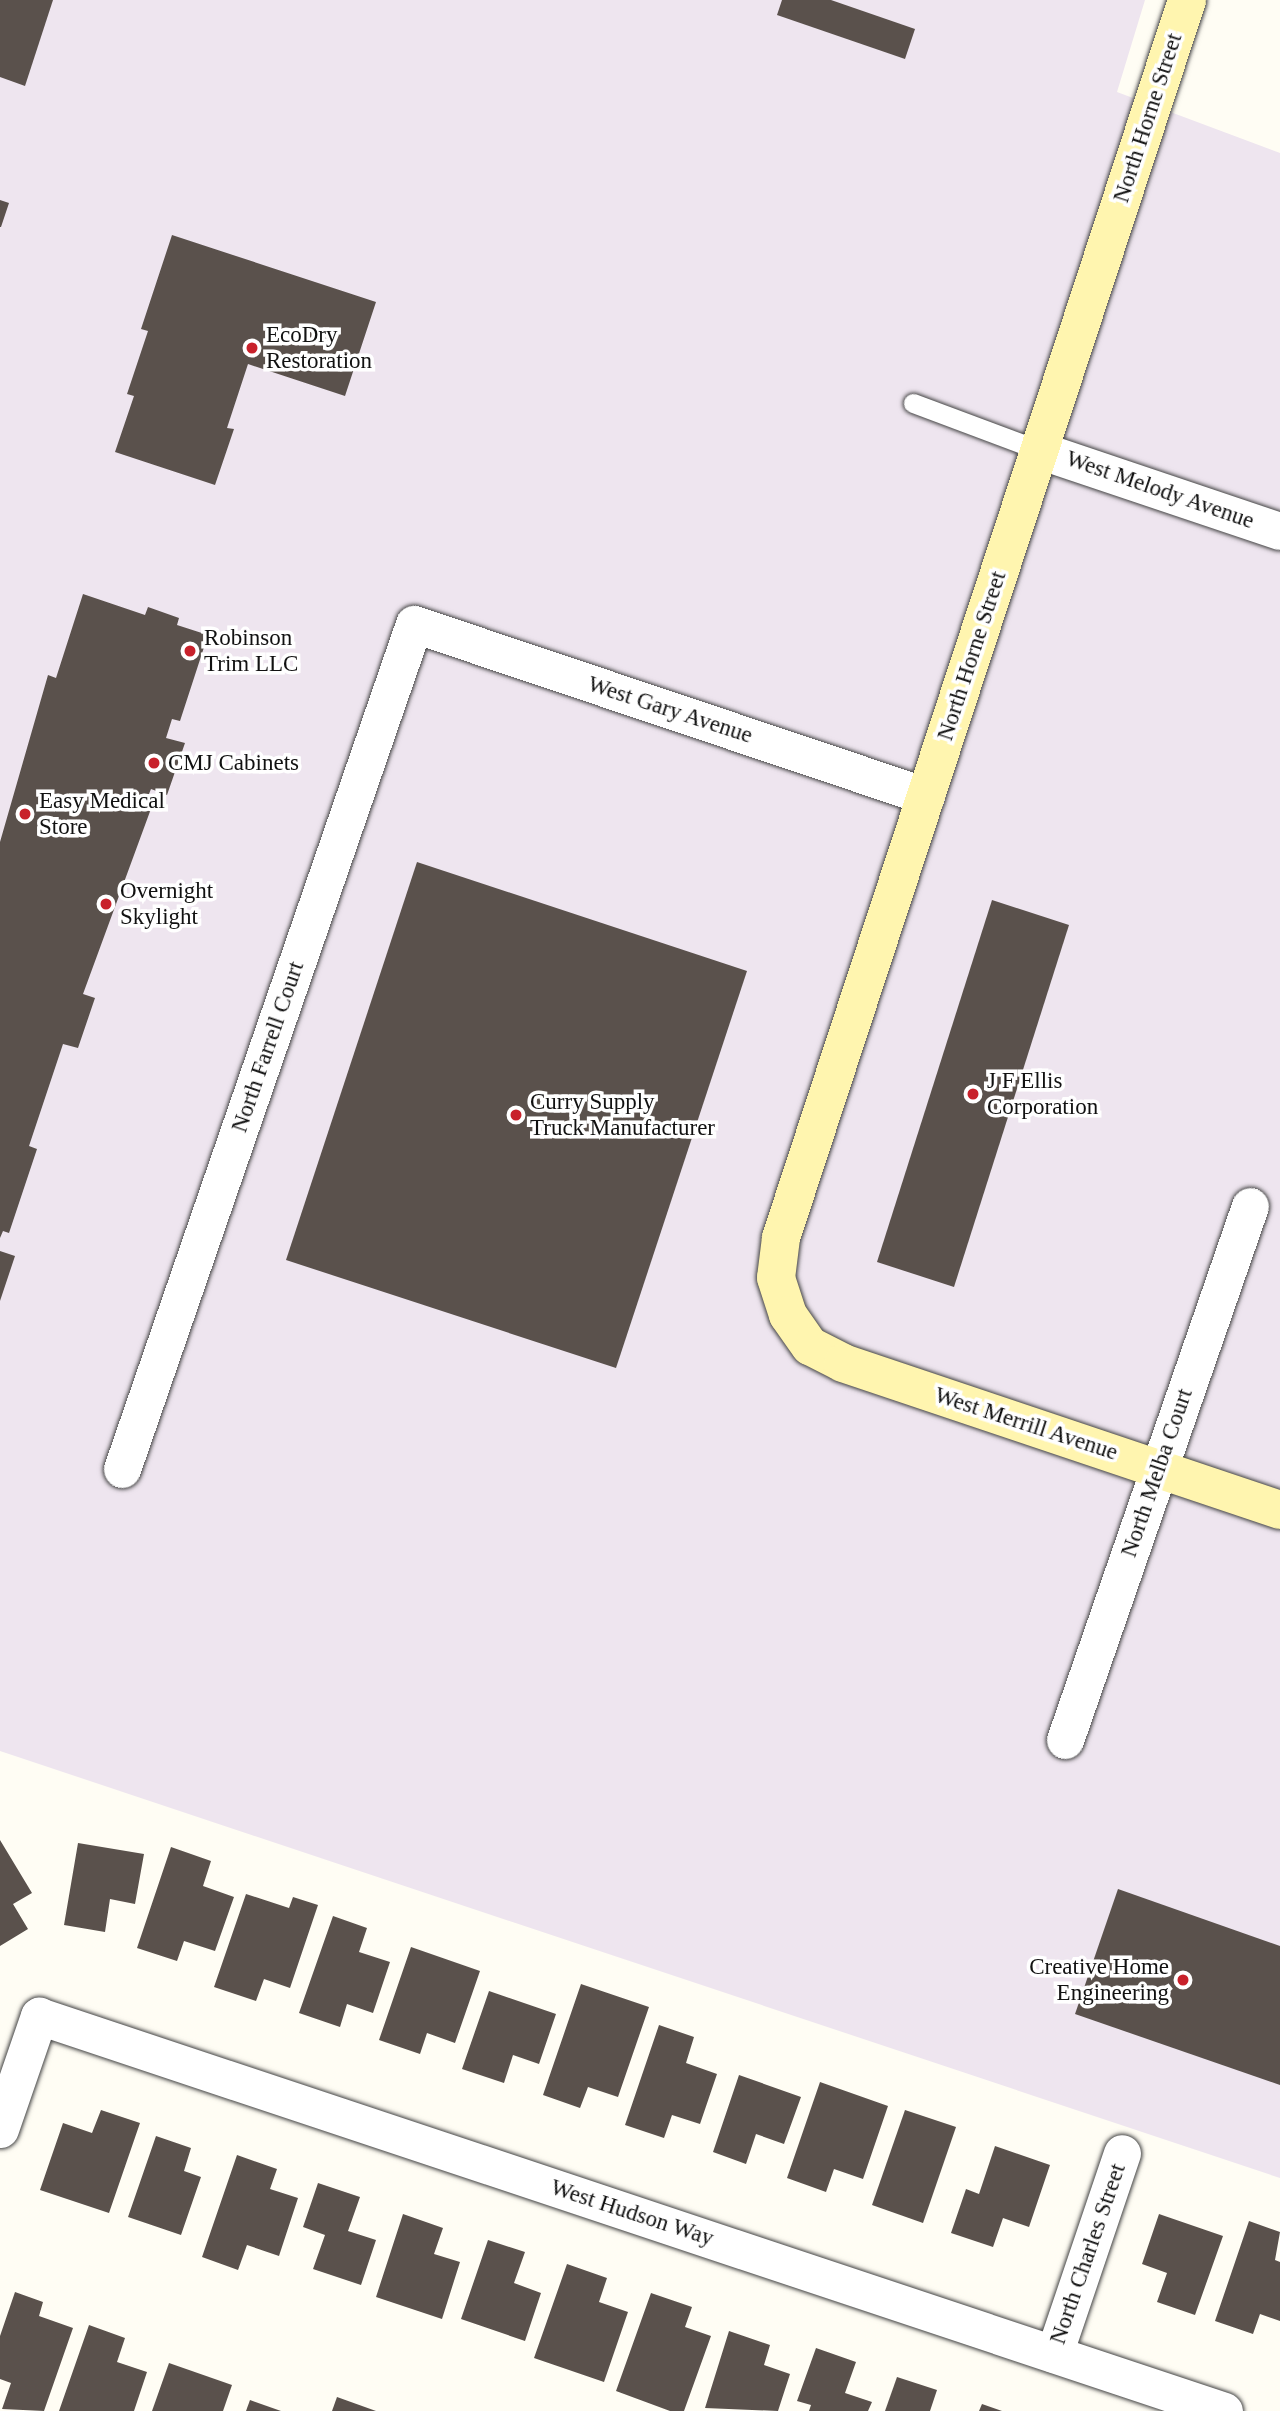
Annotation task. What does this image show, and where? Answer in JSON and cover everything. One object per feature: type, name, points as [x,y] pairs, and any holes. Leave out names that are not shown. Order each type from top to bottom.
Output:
[{"type":"street","name":"North Horne Street","points":[[788,1315],[776,1278],[781,1238],[1187,0]]},
{"type":"street","name":"West Melody Avenue","points":[[1040,450],[1280,531]]},
{"type":"street","name":"West Gary Avenue","points":[[414,624],[926,796]]},
{"type":"street","name":"North Farrell Court","points":[[122,1469],[414,624]]},
{"type":"street","name":"North Melba Court","points":[[1065,1740],[1250,1206]]},
{"type":"street","name":"West Merrill Avenue","points":[[788,1315],[810,1346],[843,1363],[1280,1510]]},
{"type":"street","name":"West Hudson Way","points":[[0,2129],[39,2016],[1224,2411]]},
{"type":"street","name":"North Charles Street","points":[[1054,2354],[1122,2153]]},
{"type":"lane","points":[[913,403],[1040,450]]},
{"type":"shaded area","points":[[0,0],[1145,0],[1117,92],[1280,153],[1280,2178],[0,1751]]},
{"type":"building","points":[[0,0],[53,0],[25,86],[0,77]]},
{"type":"building","points":[[782,0],[831,0],[915,29],[905,59],[777,15]]},
{"type":"building","points":[[0,200],[9,203],[1,227],[0,227]]},
{"type":"building","name":"EcoDry Restoration","points":[[172,235],[376,302],[345,396],[248,364],[227,428],[234,429],[215,485],[115,452],[134,396],[127,394],[148,331],[141,329]]},
{"type":"building","points":[[83,594],[145,615],[148,607],[179,618],[177,625],[208,635],[180,721],[172,719],[166,738],[185,743],[167,795],[151,789],[145,804],[152,806],[83,994],[95,998],[78,1048],[63,1044],[29,1146],[37,1149],[9,1233],[3,1231],[0,1238],[0,842],[48,675],[56,678]]},
{"type":"building","name":"Curry Supply Truck Manufacturer","points":[[417,862],[747,971],[616,1368],[286,1260]]},
{"type":"building","name":"J F Ellis Corporation","points":[[992,900],[1069,925],[954,1287],[877,1262]]},
{"type":"building","points":[[0,1251],[15,1256],[0,1301]]},
{"type":"building","points":[[0,1840],[32,1893],[13,1904],[28,1929],[0,1946]]},
{"type":"building","points":[[78,1843],[144,1854],[135,1904],[110,1899],[105,1932],[64,1925]]},
{"type":"building","points":[[171,1847],[211,1861],[203,1886],[234,1897],[215,1951],[184,1941],[177,1961],[137,1948]]},
{"type":"building","name":"Creative Home Engineering","points":[[1118,1889],[1280,1946],[1280,2085],[1075,2014]]},
{"type":"building","points":[[246,1894],[289,1908],[293,1897],[318,1905],[290,1988],[264,1979],[256,2001],[214,1987]]},
{"type":"building","points":[[333,1916],[367,1928],[359,1952],[390,1962],[373,2013],[347,2004],[340,2027],[299,2013]]},
{"type":"building","points":[[411,1947],[480,1971],[455,2043],[427,2033],[420,2054],[379,2040]]},
{"type":"building","points":[[581,1984],[649,2007],[618,2097],[588,2087],[580,2108],[543,2095]]},
{"type":"building","points":[[489,1991],[556,2014],[539,2064],[513,2055],[504,2083],[462,2069]]},
{"type":"building","points":[[659,2025],[694,2037],[686,2063],[717,2074],[700,2124],[672,2115],[664,2138],[625,2125]]},
{"type":"building","points":[[739,2075],[801,2097],[784,2144],[756,2134],[746,2164],[713,2152]]},
{"type":"building","points":[[820,2082],[888,2106],[863,2179],[834,2169],[826,2192],[787,2178]]},
{"type":"building","points":[[101,2110],[140,2123],[109,2213],[40,2190],[63,2123],[92,2133]]},
{"type":"building","points":[[905,2110],[956,2127],[923,2223],[872,2205]]},
{"type":"building","points":[[156,2136],[191,2148],[184,2171],[201,2177],[181,2235],[128,2217]]},
{"type":"building","points":[[995,2146],[1050,2165],[1029,2227],[1003,2218],[993,2247],[951,2233],[966,2189],[979,2194]]},
{"type":"building","points":[[237,2155],[277,2169],[270,2189],[298,2198],[279,2256],[247,2245],[238,2270],[202,2257]]},
{"type":"building","points":[[318,2183],[360,2197],[348,2231],[376,2240],[361,2285],[313,2269],[325,2235],[303,2227]]},
{"type":"building","points":[[403,2214],[443,2228],[434,2254],[460,2262],[442,2319],[376,2297]]},
{"type":"building","points":[[1159,2214],[1223,2236],[1195,2315],[1157,2302],[1167,2273],[1142,2264]]},
{"type":"building","points":[[1249,2221],[1280,2232],[1275,2260],[1280,2262],[1280,2321],[1260,2314],[1253,2334],[1215,2321]]},
{"type":"building","points":[[488,2240],[525,2252],[514,2283],[541,2293],[525,2341],[461,2319]]},
{"type":"building","points":[[567,2264],[607,2278],[599,2302],[628,2312],[604,2382],[534,2358]]},
{"type":"building","points":[[15,2292],[43,2302],[39,2316],[73,2328],[44,2411],[2,2409],[11,2383],[0,2379],[0,2336]]},
{"type":"building","points":[[651,2293],[692,2307],[685,2327],[711,2336],[684,2411],[670,2411],[616,2391]]},
{"type":"building","points":[[89,2325],[125,2338],[117,2362],[147,2372],[134,2411],[59,2411]]},
{"type":"building","points":[[729,2331],[770,2345],[764,2365],[790,2374],[778,2411],[705,2408]]},
{"type":"building","points":[[816,2348],[856,2362],[845,2393],[872,2402],[868,2411],[809,2411],[811,2405],[797,2401]]},
{"type":"building","points":[[169,2363],[232,2385],[223,2411],[152,2411]]},
{"type":"building","points":[[897,2377],[937,2390],[930,2411],[885,2411]]},
{"type":"building","points":[[337,2397],[376,2411],[332,2411]]},
{"type":"building","points":[[250,2400],[281,2411],[246,2411]]},
{"type":"building","points":[[982,2404],[1002,2411],[979,2411]]},
{"type":"place","name":"EcoDry Restoration","points":[[252,348]]},
{"type":"place","name":"Robinson Trim LLC","points":[[190,651]]},
{"type":"place","name":"CMJ Cabinets","points":[[154,763]]},
{"type":"place","name":"Easy Medical Store","points":[[25,814]]},
{"type":"place","name":"Overnight Skylight","points":[[106,904]]},
{"type":"place","name":"J F Ellis Corporation","points":[[973,1094]]},
{"type":"place","name":"Curry Supply Truck Manufacturer","points":[[516,1115]]},
{"type":"place","name":"Creative Home Engineering","points":[[1183,1980]]}]
